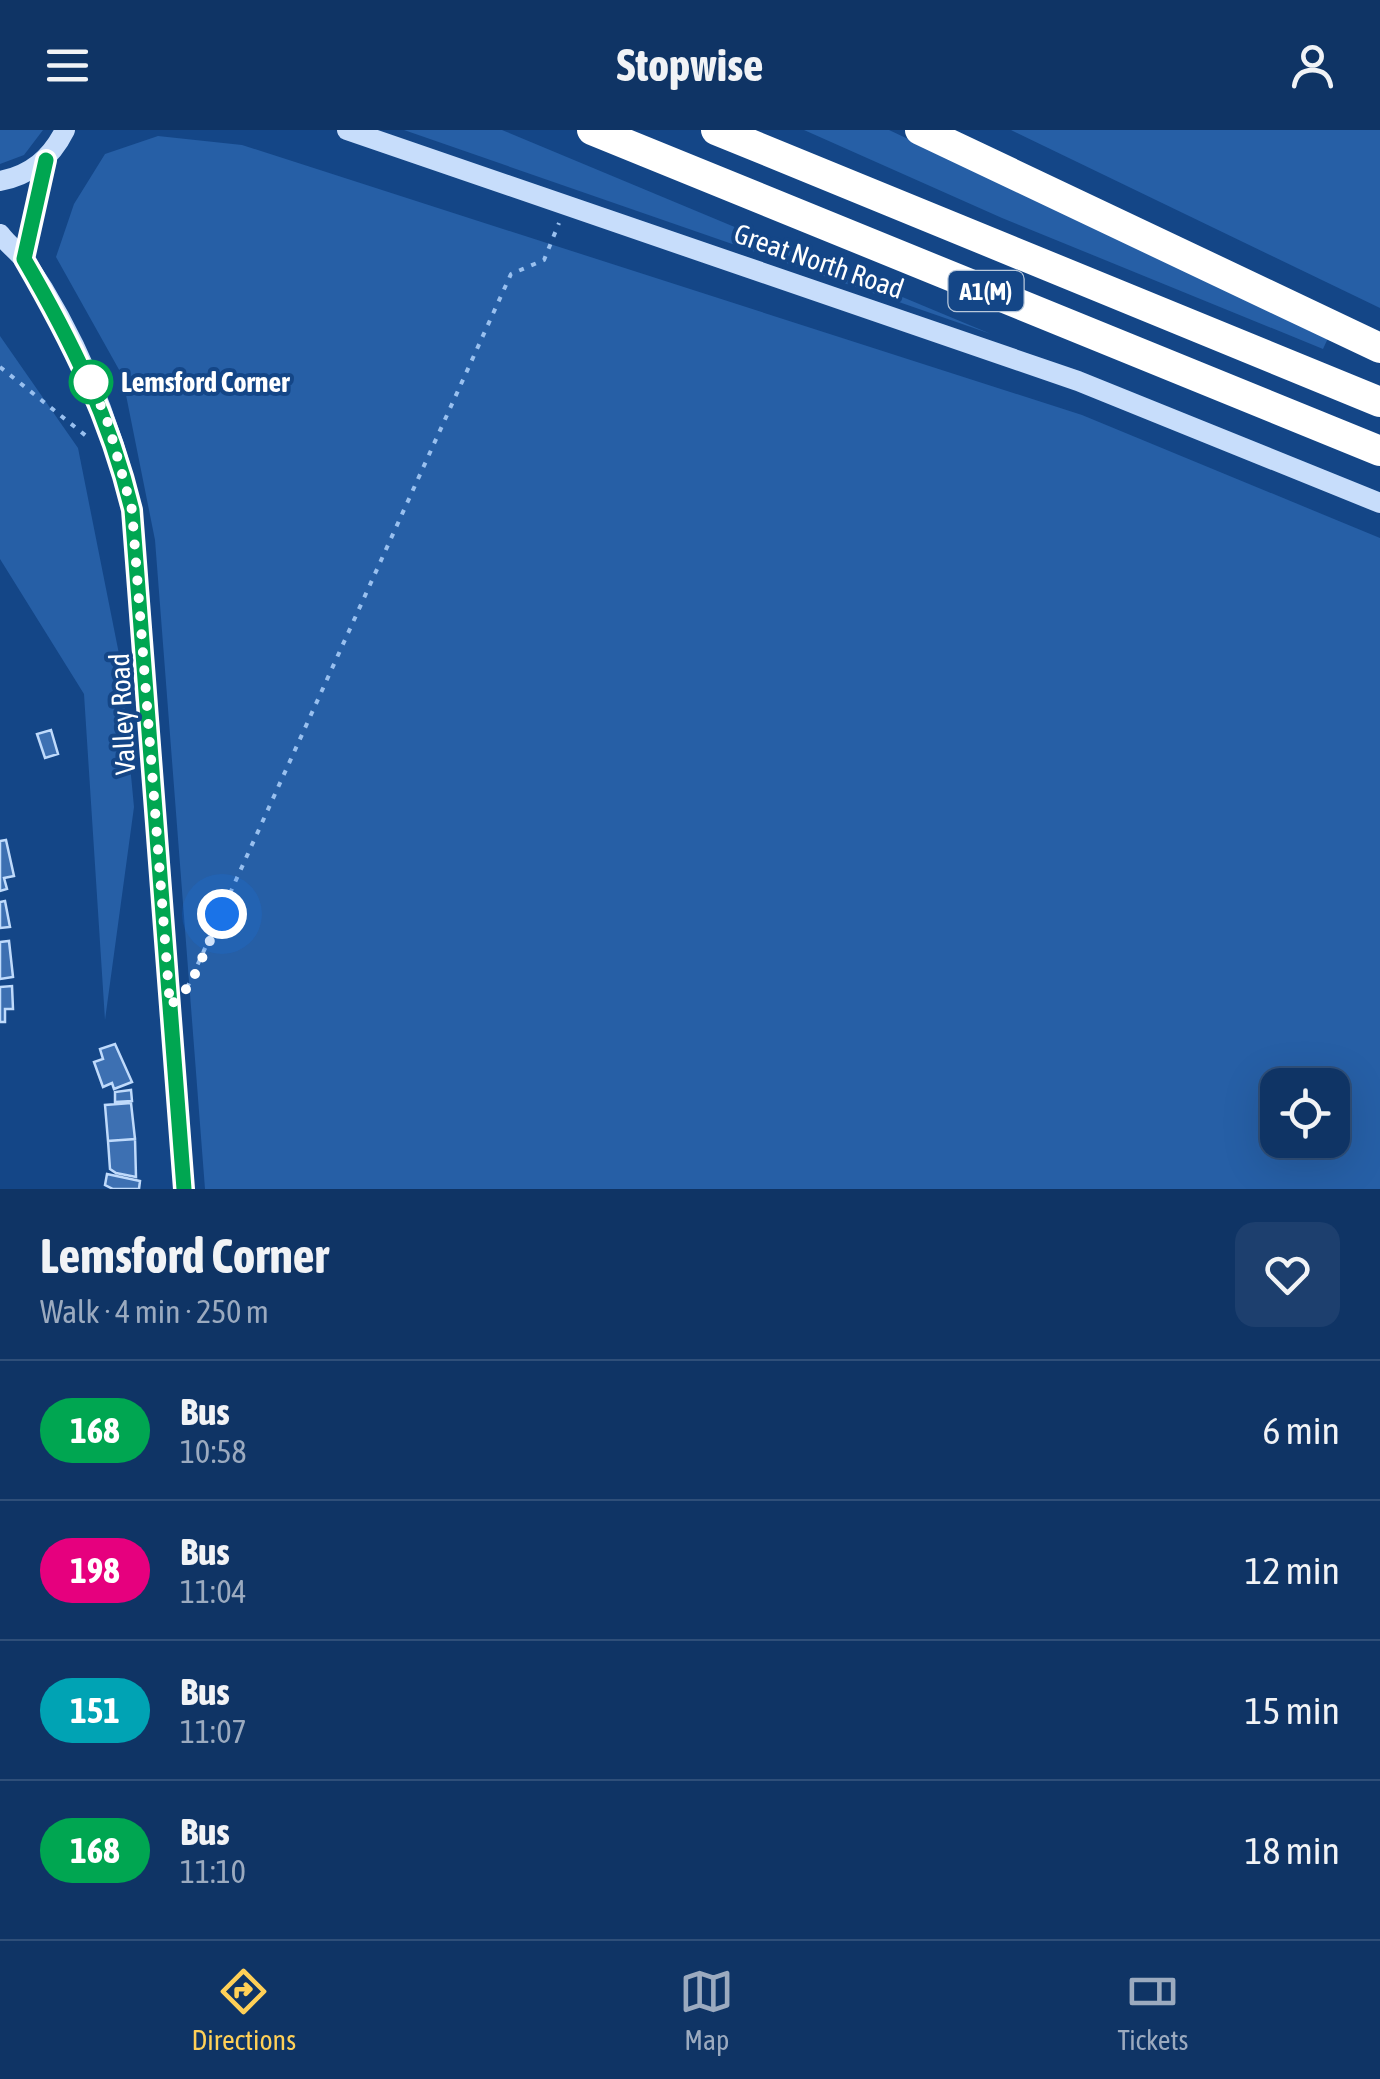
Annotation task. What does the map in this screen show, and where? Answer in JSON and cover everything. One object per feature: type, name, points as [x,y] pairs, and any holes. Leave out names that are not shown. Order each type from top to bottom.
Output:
[{"type":"highway","name":"A1(M)","points":[[592,130],[1380,451]]},
{"type":"highway","name":"A1(M)","points":[[716,130],[1380,402]]},
{"type":"highway","points":[[920,130],[1380,348]]},
{"type":"main road","points":[[24,259],[46,160],[65,130]]},
{"type":"main road","name":"Great North Road","points":[[347,130],[1078,381],[1380,503]]},
{"type":"main road","points":[[0,181],[26,174],[46,160]]},
{"type":"main road","name":"Valley Road","points":[[0,234],[24,259],[63,326],[108,423],[132,510],[184,1189]]},
{"type":"path","points":[[170,1006],[190,985],[511,274],[544,260],[566,204]]},
{"type":"path","points":[[0,367],[90,439]]},
{"type":"shaded area","points":[[0,130],[43,130],[24,155],[0,164]]},
{"type":"shaded area","points":[[404,130],[502,130],[991,334]]},
{"type":"shaded area","points":[[804,130],[889,130],[1329,336],[1323,349],[1002,218]]},
{"type":"shaded area","points":[[1011,130],[1380,130],[1380,308]]},
{"type":"shaded area","points":[[158,136],[242,145],[1082,415],[1380,538],[1380,1189],[205,1189],[155,540],[122,375],[56,257],[74,204],[105,154]]},
{"type":"shaded area","points":[[0,336],[78,448],[120,659],[134,807],[105,1020],[84,694],[0,559]]},
{"type":"building","points":[[51,730],[58,754],[45,758],[37,734]]},
{"type":"building","points":[[6,840],[14,876],[4,878],[7,889],[0,891],[0,841]]},
{"type":"building","points":[[5,901],[10,927],[0,928],[0,902]]},
{"type":"building","points":[[9,941],[13,977],[0,979],[0,942]]},
{"type":"building","points":[[12,986],[13,1009],[5,1009],[5,1022],[0,1022],[0,987]]},
{"type":"building","points":[[115,1044],[132,1082],[114,1089],[112,1083],[103,1087],[94,1062],[103,1059],[100,1049]]},
{"type":"building","points":[[131,1090],[132,1101],[115,1102],[115,1092]]},
{"type":"building","points":[[131,1103],[135,1139],[108,1141],[105,1105]]},
{"type":"building","points":[[135,1139],[136,1177],[110,1169],[108,1141]]},
{"type":"building","points":[[107,1174],[140,1181],[139,1189],[113,1189],[105,1185]]},
{"type":"bus line","name":"168","points":[[46,160],[24,259],[89,377],[121,463],[132,510],[140,570],[184,1189]]},
{"type":"place","name":"Lemsford Corner","points":[[91,382]]},
{"type":"route","points":[[91,382],[89,377],[121,463],[140,570],[170,1006],[190,985],[222,914]]}]
